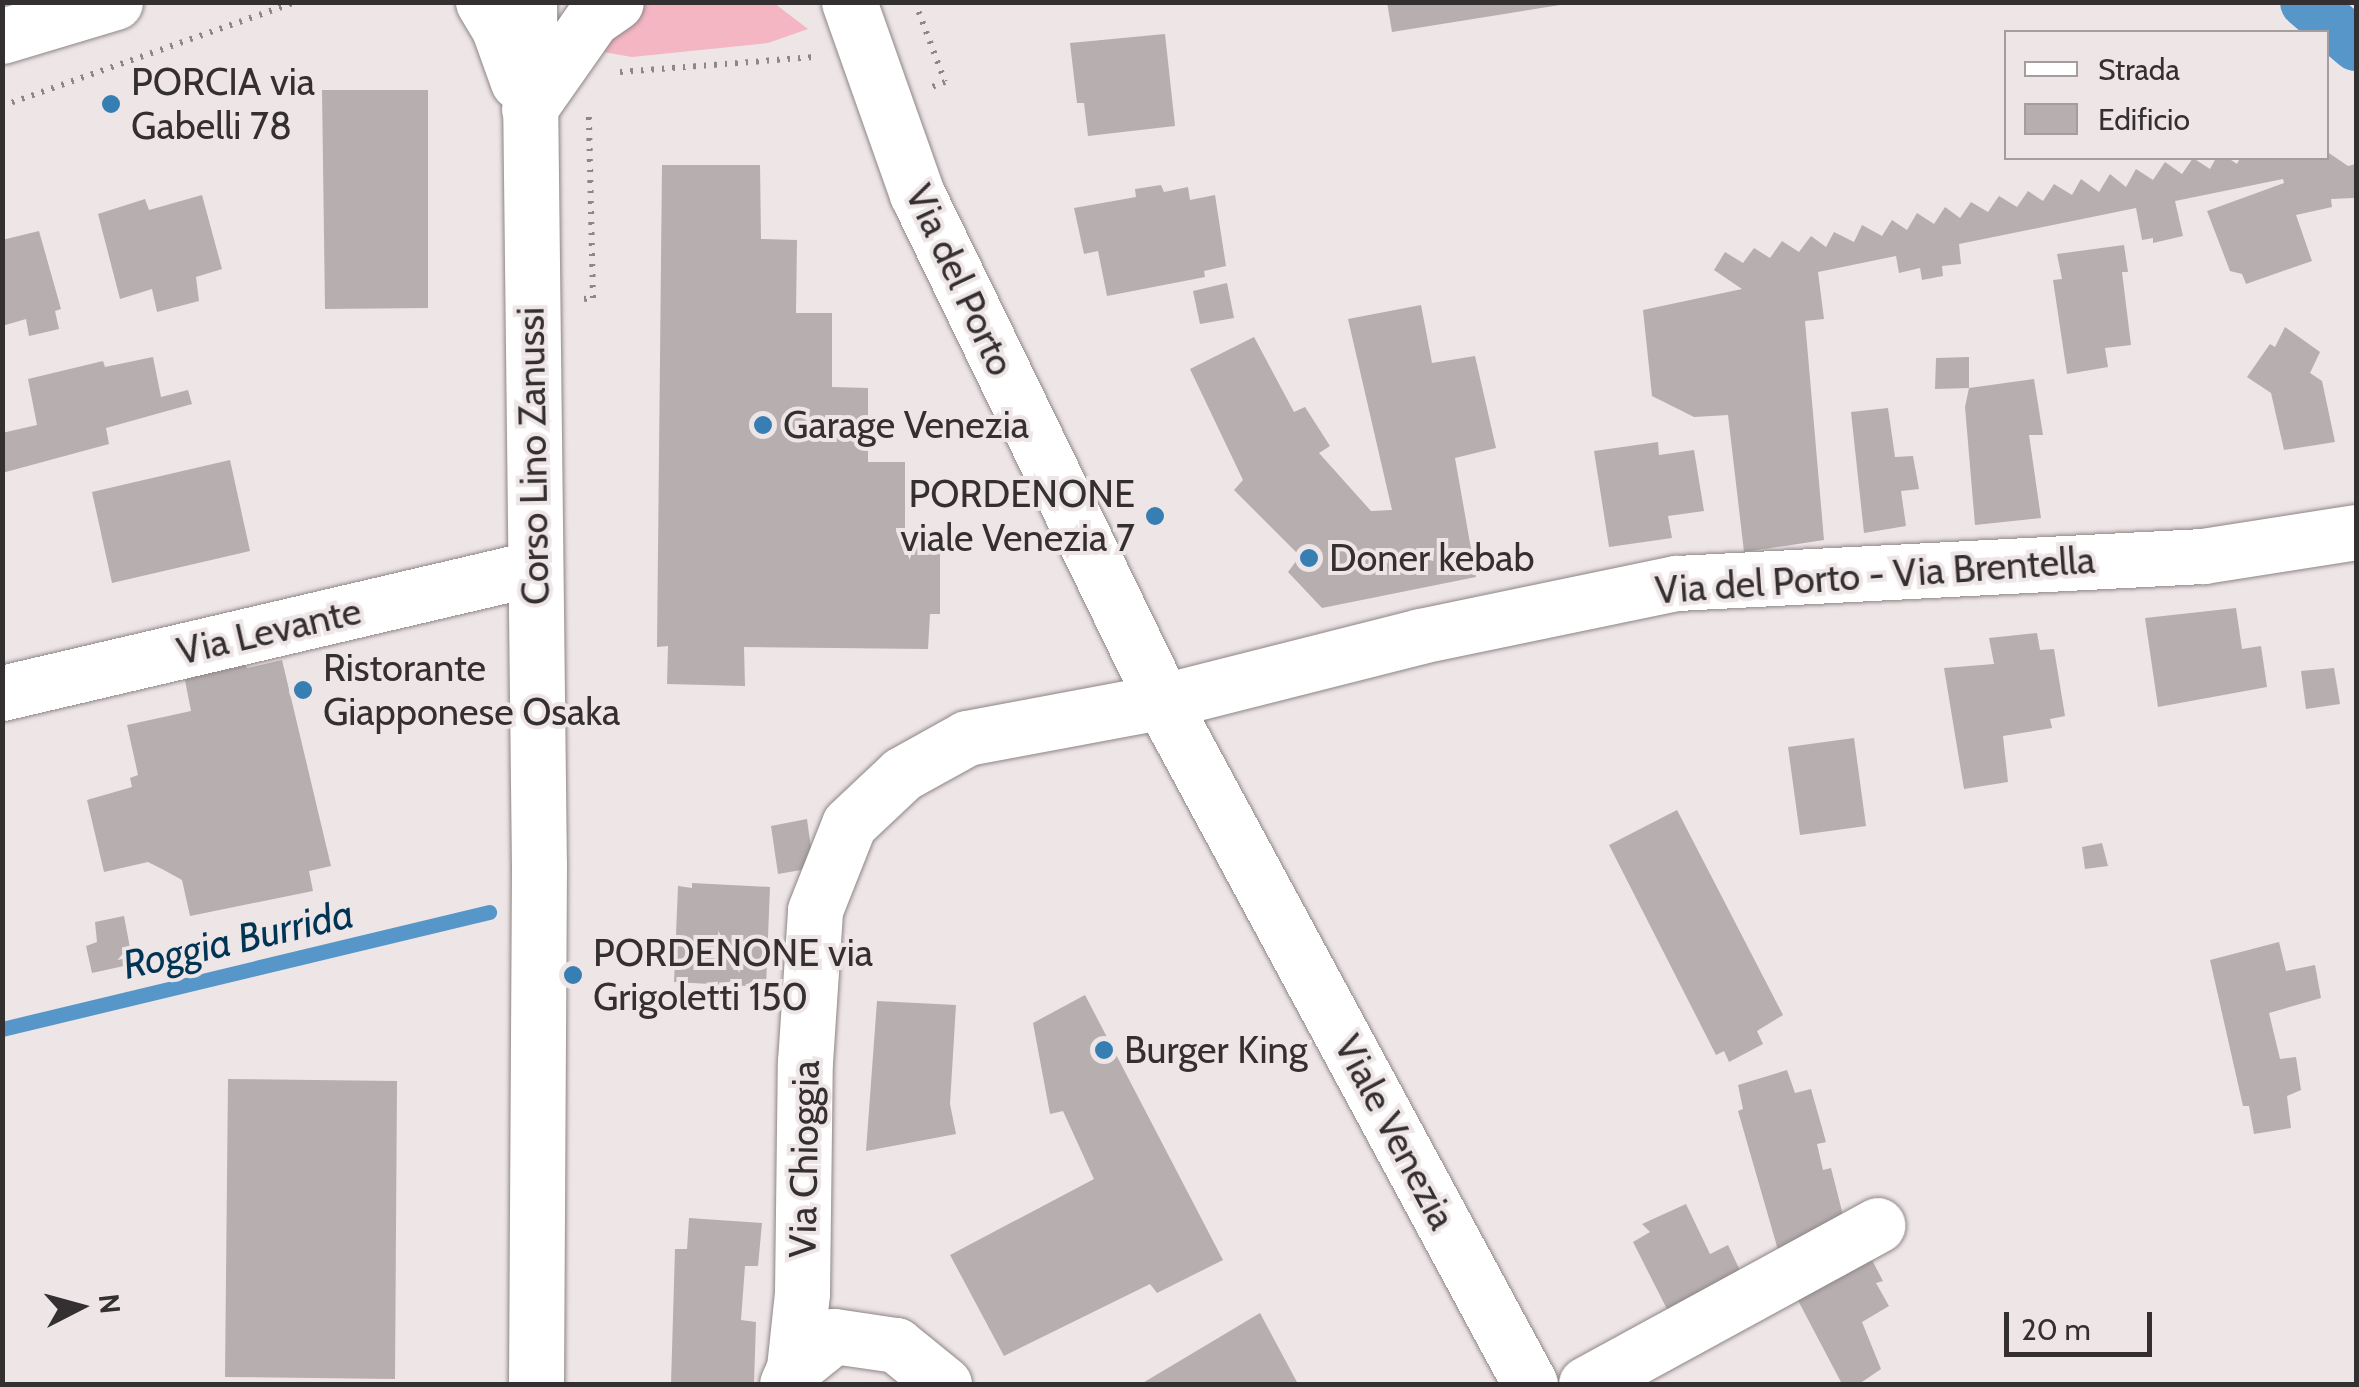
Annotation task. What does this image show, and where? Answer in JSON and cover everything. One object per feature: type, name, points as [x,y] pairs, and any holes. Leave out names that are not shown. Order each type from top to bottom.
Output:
[{"type":"main road","points":[[2,36],[116,2]]},
{"type":"main road","points":[[483,2],[499,29],[528,109]]},
{"type":"main road","name":"Corso Lino Zanussi","points":[[529,2],[539,864],[536,1384]]},
{"type":"main road","name":"Corso Lino Zanussi","points":[[528,109],[564,2]]},
{"type":"main road","points":[[528,109],[592,19],[616,2]]},
{"type":"main road","name":"Via del Porto","points":[[818,2],[884,106]]},
{"type":"main road","name":"Via del Porto","points":[[849,2],[917,194],[1168,712]]},
{"type":"main road","name":"Via del Porto - Via Brentella","points":[[1168,712],[1420,636],[1677,582],[2202,556],[2356,532]]},
{"type":"main road","name":"Via Levante","points":[[2,693],[535,568]]},
{"type":"main road","name":"Via Chioggia","points":[[790,1376],[802,1293],[805,1062],[815,910],[849,824],[902,774],[967,738],[1168,712]]},
{"type":"main road","name":"Viale Venezia","points":[[1168,712],[1530,1384]]},
{"type":"main road","points":[[1586,1384],[1878,1225]]},
{"type":"main road","name":"Via Chioggia","points":[[790,1376],[834,1336],[896,1345],[944,1384]]},
{"type":"path","points":[[2,106],[295,2]]},
{"type":"path","points":[[884,106],[944,82],[915,2]]},
{"type":"path","points":[[608,72],[822,57]]},
{"type":"path","points":[[531,300],[593,298],[589,111]]},
{"type":"shaded area","points":[[648,3],[774,3],[808,29],[768,43],[632,57],[598,51],[620,20]]},
{"type":"building","points":[[1387,2],[1560,2],[1560,5],[1392,32]]},
{"type":"building","points":[[1165,34],[1175,126],[1088,136],[1084,103],[1077,103],[1070,43]]},
{"type":"building","points":[[322,90],[428,90],[428,308],[325,309]]},
{"type":"building","points":[[2329,153],[2348,166],[2356,164],[2354,198],[2331,199],[2332,207],[2296,215],[2312,261],[2246,284],[2242,274],[2230,271],[2207,211],[2284,183],[2283,179],[2175,201],[2183,236],[2153,243],[2153,238],[2142,240],[2136,208],[1959,244],[1961,264],[1942,266],[1943,276],[1922,280],[1920,268],[1899,273],[1896,256],[1818,272],[1824,319],[1805,321],[1824,540],[1744,552],[1728,415],[1694,417],[1652,396],[1643,310],[1742,289],[1714,270],[1725,252],[1743,263],[1754,248],[1770,258],[1782,241],[1799,252],[1811,236],[1826,247],[1834,232],[1854,242],[1862,225],[1882,236],[1892,220],[1907,230],[1917,213],[1934,224],[1945,207],[1960,218],[1971,202],[1988,212],[1999,196],[2017,207],[2028,191],[2043,201],[2054,184],[2072,195],[2081,179],[2099,192],[2110,174],[2126,187],[2136,169],[2153,180],[2165,162],[2182,174],[2192,160],[2210,169],[2215,160],[2237,164],[2239,160],[2329,160]]},
{"type":"building","name":"Garage Venezia","points":[[662,165],[760,165],[761,239],[797,240],[796,313],[832,313],[832,387],[868,388],[868,462],[905,462],[905,536],[940,536],[940,614],[930,614],[928,649],[744,647],[745,686],[667,684],[668,646],[657,647]]},
{"type":"building","points":[[1161,185],[1164,192],[1188,187],[1190,200],[1215,195],[1226,266],[1204,271],[1205,277],[1107,296],[1098,251],[1084,254],[1074,208],[1136,197],[1135,189]]},
{"type":"building","points":[[202,195],[222,269],[196,277],[199,301],[157,312],[152,289],[120,299],[98,214],[145,199],[149,210]]},
{"type":"building","points":[[39,231],[61,309],[55,311],[59,329],[29,336],[26,319],[2,326],[2,240]]},
{"type":"building","points":[[2124,245],[2128,272],[2122,272],[2131,345],[2105,348],[2108,367],[2067,374],[2053,280],[2062,279],[2057,254]]},
{"type":"building","points":[[1227,283],[1234,318],[1200,324],[1193,291]]},
{"type":"building","points":[[1421,305],[1432,363],[1475,356],[1496,448],[1455,458],[1476,577],[1322,608],[1288,572],[1300,556],[1234,490],[1243,480],[1190,369],[1254,337],[1294,412],[1305,407],[1330,446],[1319,453],[1371,511],[1392,510],[1348,319]]},
{"type":"building","points":[[2285,327],[2320,352],[2310,373],[2322,381],[2335,442],[2284,450],[2271,393],[2247,377],[2270,344],[2275,347]]},
{"type":"building","points":[[153,357],[161,397],[188,390],[192,404],[106,428],[109,444],[2,473],[2,433],[37,425],[28,379],[103,361],[105,367]]},
{"type":"building","points":[[1969,357],[1969,388],[1935,389],[1936,358]]},
{"type":"building","points":[[2034,379],[2043,435],[2029,435],[2041,518],[1975,525],[1965,407],[1969,388]]},
{"type":"building","points":[[1888,408],[1895,457],[1913,456],[1919,489],[1901,491],[1906,526],[1864,533],[1851,412]]},
{"type":"building","points":[[1658,442],[1659,455],[1694,450],[1704,511],[1668,516],[1672,538],[1609,547],[1594,451]]},
{"type":"building","points":[[230,460],[250,551],[112,583],[92,492]]},
{"type":"building","points":[[2236,608],[2242,649],[2261,646],[2267,687],[2158,707],[2145,618]]},
{"type":"building","points":[[2037,633],[2040,650],[2054,649],[2065,716],[2050,719],[2052,728],[2003,736],[2008,782],[1964,789],[1944,668],[1994,664],[1989,638]]},
{"type":"building","points":[[243,658],[247,668],[282,660],[331,866],[309,871],[313,891],[190,916],[182,880],[162,869],[148,862],[104,872],[87,800],[132,787],[130,778],[138,775],[127,725],[191,711],[184,675]]},
{"type":"building","points":[[2334,668],[2340,704],[2306,709],[2301,671]]},
{"type":"building","points":[[1854,738],[1866,826],[1800,835],[1788,747]]},
{"type":"building","points":[[1677,810],[1783,1015],[1757,1031],[1763,1044],[1729,1062],[1724,1051],[1716,1055],[1609,845]]},
{"type":"building","points":[[807,819],[812,855],[801,870],[778,874],[771,826]]},
{"type":"building","points":[[2102,843],[2108,866],[2085,869],[2082,847]]},
{"type":"building","points":[[692,883],[770,887],[766,987],[674,982],[678,886],[692,888]]},
{"type":"building","points":[[124,916],[133,964],[92,973],[86,946],[97,942],[95,922]]},
{"type":"building","points":[[2279,942],[2286,971],[2315,965],[2321,998],[2269,1013],[2280,1059],[2296,1057],[2301,1090],[2287,1096],[2291,1128],[2254,1134],[2249,1106],[2243,1106],[2210,960]]},
{"type":"building","points":[[1085,995],[1223,1260],[1157,1293],[1150,1284],[1004,1356],[950,1255],[1094,1179],[1063,1111],[1050,1114],[1033,1023]]},
{"type":"building","points":[[877,1001],[956,1005],[950,1104],[956,1134],[866,1151]]},
{"type":"building","points":[[1787,1070],[1795,1093],[1811,1089],[1826,1142],[1817,1144],[1823,1170],[1831,1168],[1845,1223],[1780,1257],[1738,1111],[1743,1109],[1738,1085]]},
{"type":"building","points":[[228,1079],[397,1081],[395,1379],[225,1377]]},
{"type":"building","points":[[1686,1204],[1710,1254],[1728,1245],[1745,1281],[1673,1321],[1633,1242],[1650,1232],[1642,1224]]},
{"type":"building","points":[[689,1218],[762,1223],[758,1266],[745,1266],[741,1320],[756,1322],[754,1384],[671,1384],[675,1249],[687,1249]]},
{"type":"building","points":[[1872,1260],[1883,1281],[1876,1283],[1889,1306],[1862,1322],[1881,1369],[1859,1384],[1842,1384],[1793,1291]]},
{"type":"building","points":[[1260,1313],[1298,1384],[1141,1384]]},
{"type":"waterway","points":[[2306,2],[2356,45]]},
{"type":"waterway","name":"Roggia Burrida","points":[[2,1029],[489,912]]},
{"type":"place","name":"PORCIA via Gabelli 78","points":[[111,104]]},
{"type":"place","name":"Garage Venezia","points":[[763,425]]},
{"type":"place","name":"PORDENONE viale Venezia 7","points":[[1155,516]]},
{"type":"place","name":"Doner kebab","points":[[1309,558]]},
{"type":"place","name":"Ristorante Giapponese Osaka","points":[[303,690]]},
{"type":"place","name":"PORDENONE via Grigoletti 150","points":[[573,975]]},
{"type":"place","name":"Burger King","points":[[1104,1050]]}]
